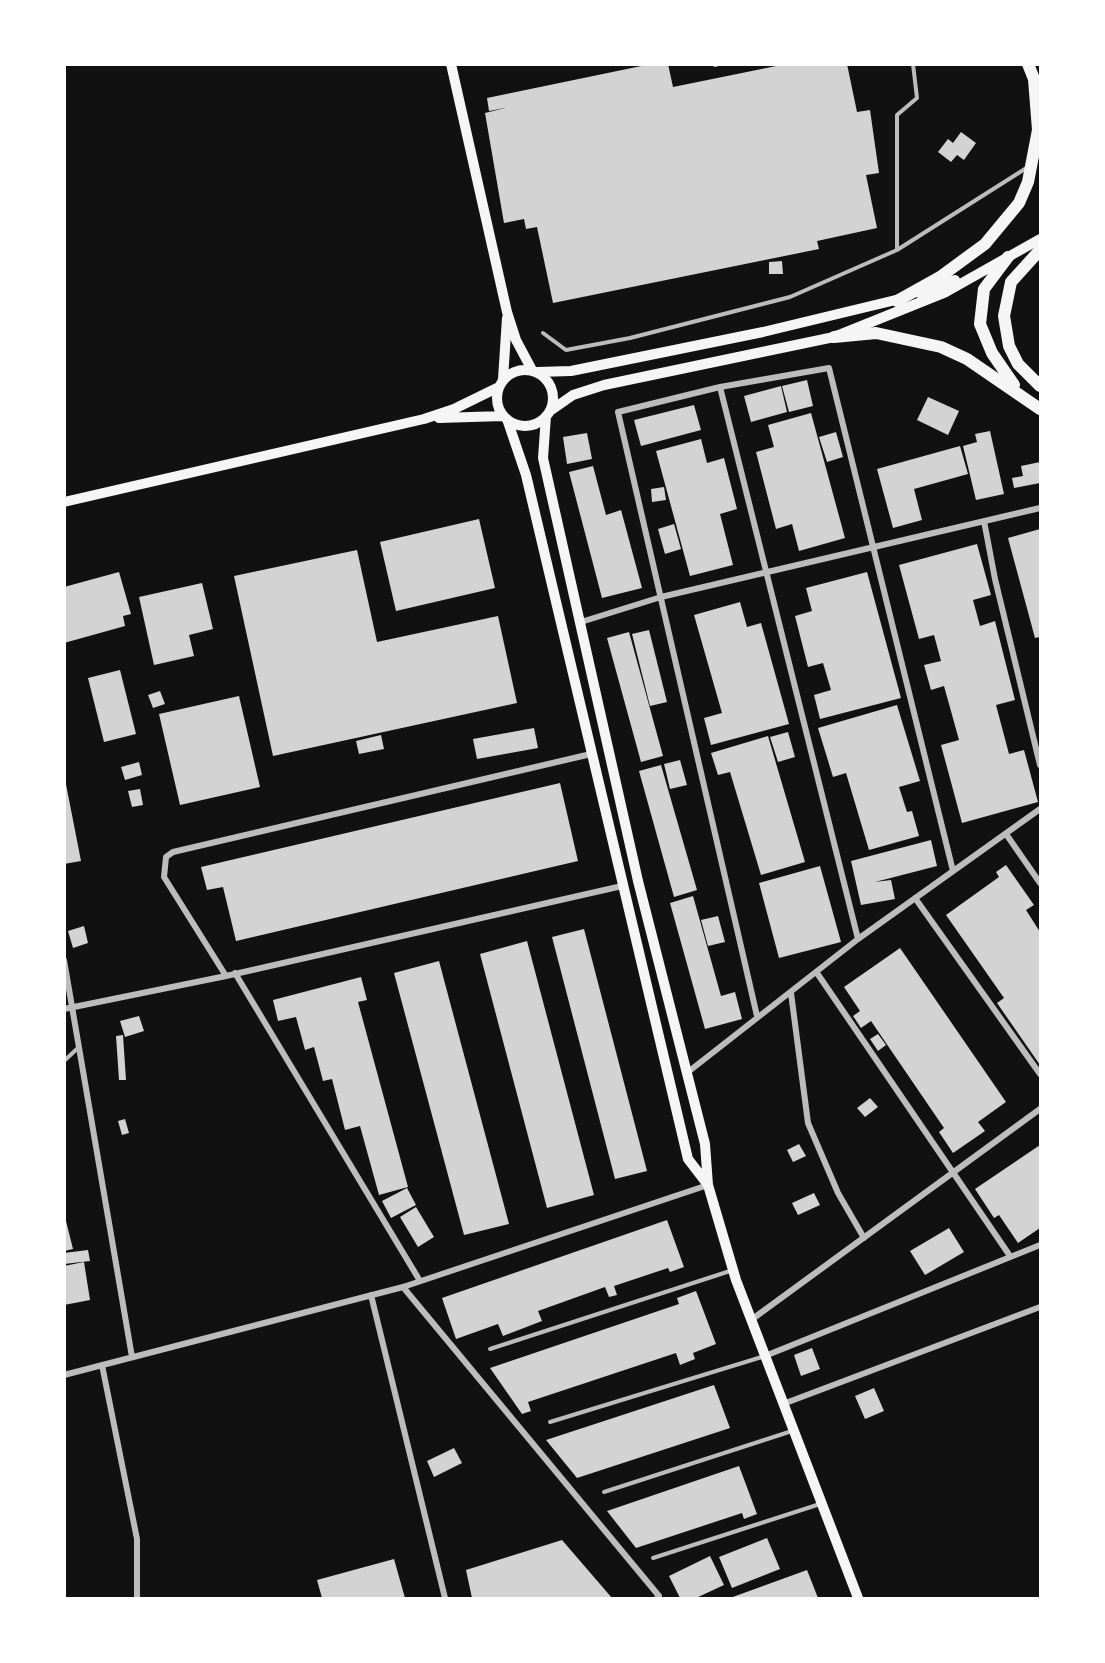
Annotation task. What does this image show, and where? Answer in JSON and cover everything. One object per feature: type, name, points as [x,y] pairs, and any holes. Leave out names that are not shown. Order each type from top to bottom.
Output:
[{"type":"highway","points":[[897,301],[940,277],[985,244],[1019,203],[1031,165],[1038,130],[1034,79],[1028,64]]},
{"type":"highway","points":[[1041,250],[1011,282],[1004,316],[1009,346],[1018,364],[1041,386]]},
{"type":"highway","points":[[1008,257],[984,288],[980,324],[1005,375],[1028,400]]},
{"type":"highway","points":[[834,337],[876,333],[941,347],[968,359],[1041,409]]},
{"type":"main road","points":[[451,64],[507,312],[516,340],[535,371],[549,382],[554,396],[548,414],[543,458],[638,881],[705,1143],[708,1185],[751,1320],[858,1599]]},
{"type":"main road","points":[[424,419],[505,418],[523,426],[540,422],[573,395],[604,385],[834,337],[946,292],[1041,239]]},
{"type":"main road","points":[[64,502],[424,419],[454,409],[501,383],[516,370],[571,371],[763,332],[897,301],[1008,257]]},
{"type":"main road","points":[[507,312],[501,383],[497,402],[526,475],[688,1159],[708,1185]]},
{"type":"main road","points":[[561,627],[580,622]]},
{"type":"main road","points":[[622,885],[638,881]]},
{"type":"main road","points":[[667,1077],[688,1072]]},
{"type":"street","points":[[757,1016],[618,412],[720,387],[829,368],[953,871]]},
{"type":"street","points":[[720,387],[858,939]]},
{"type":"street","points":[[580,622],[661,597],[1041,508]]},
{"type":"street","points":[[984,521],[995,579],[1041,765]]},
{"type":"street","points":[[225,976],[164,877],[166,857],[173,852],[591,754]]},
{"type":"street","points":[[688,1072],[858,939],[1041,809]]},
{"type":"street","points":[[1006,834],[1041,882]]},
{"type":"street","points":[[64,1009],[225,976],[622,885]]},
{"type":"street","points":[[915,898],[1041,1074]]},
{"type":"street","points":[[64,960],[132,1357]]},
{"type":"street","points":[[235,973],[420,1281]]},
{"type":"street","points":[[817,973],[1010,1256]]},
{"type":"street","points":[[791,993],[808,1122],[838,1192],[864,1238]]},
{"type":"street","points":[[751,1320],[1041,1109]]},
{"type":"street","points":[[64,1374],[403,1287],[708,1185]]},
{"type":"street","points":[[765,1356],[1041,1245]]},
{"type":"street","points":[[403,1287],[659,1596],[657,1599]]},
{"type":"street","points":[[371,1295],[445,1599]]},
{"type":"street","points":[[783,1404],[1041,1307]]},
{"type":"street","points":[[102,1365],[137,1539],[137,1599]]},
{"type":"lane","points":[[897,250],[897,115],[917,98],[913,64]]},
{"type":"lane","points":[[543,333],[567,350],[630,338],[790,297],[897,250],[1031,165]]},
{"type":"lane","points":[[64,1061],[80,1047]]},
{"type":"lane","points":[[490,1349],[734,1270]]},
{"type":"lane","points":[[550,1422],[765,1356]]},
{"type":"lane","points":[[604,1492],[793,1431]]},
{"type":"lane","points":[[653,1558],[820,1504]]},
{"type":"building","points":[[651,64],[668,64],[673,87],[786,64],[847,64],[857,112],[870,110],[879,173],[866,175],[877,228],[817,241],[819,249],[553,303],[537,227],[526,229],[524,219],[504,223],[485,113],[505,108],[489,111],[487,98]]},
{"type":"building","points":[[961,132],[976,143],[964,160],[957,155],[951,162],[938,152],[948,139],[953,143]]},
{"type":"building","points":[[782,261],[783,274],[769,274],[769,262]]},
{"type":"building","points":[[807,380],[813,406],[789,412],[782,386]]},
{"type":"building","points":[[781,386],[787,412],[751,422],[744,396]]},
{"type":"building","points":[[928,397],[959,411],[948,435],[917,420]]},
{"type":"building","points":[[694,405],[701,430],[641,446],[634,420]]},
{"type":"building","points":[[811,413],[845,538],[799,551],[792,524],[776,529],[756,452],[774,447],[768,425]]},
{"type":"building","points":[[990,431],[1004,494],[976,500],[963,446],[977,442],[975,434]]},
{"type":"building","points":[[836,432],[843,457],[827,462],[819,437]]},
{"type":"building","points":[[587,433],[592,459],[567,464],[563,437]]},
{"type":"building","points":[[701,439],[707,463],[724,458],[737,509],[720,514],[733,565],[690,576],[656,451]]},
{"type":"building","points":[[960,446],[968,474],[914,489],[922,520],[893,528],[877,469]]},
{"type":"building","points":[[1040,462],[1040,483],[1014,488],[1012,478],[1023,476],[1021,466]]},
{"type":"building","points":[[593,466],[606,515],[621,510],[642,588],[602,598],[569,472]]},
{"type":"building","points":[[664,487],[666,500],[652,502],[651,489]]},
{"type":"building","points":[[479,519],[495,588],[396,611],[380,542]]},
{"type":"building","points":[[674,524],[681,549],[665,554],[658,529]]},
{"type":"building","points":[[1040,529],[1040,637],[1035,638],[1008,538]]},
{"type":"building","points":[[977,544],[991,595],[973,600],[980,626],[995,621],[1015,700],[996,705],[1009,754],[1024,750],[1038,802],[962,823],[941,745],[959,740],[944,686],[931,690],[924,665],[941,661],[934,635],[919,639],[899,565]]},
{"type":"building","points":[[357,550],[377,642],[498,616],[517,703],[273,756],[234,576]]},
{"type":"building","points":[[119,572],[131,614],[123,616],[125,626],[64,643],[64,587]]},
{"type":"building","points":[[867,572],[901,698],[820,719],[814,695],[831,690],[823,663],[808,667],[795,616],[812,611],[806,588]]},
{"type":"building","points":[[202,583],[213,629],[189,635],[194,656],[154,665],[139,597]]},
{"type":"building","points":[[740,602],[747,627],[761,623],[789,724],[711,745],[704,718],[722,713],[694,615]]},
{"type":"building","points":[[649,630],[667,702],[650,706],[632,634]]},
{"type":"building","points":[[629,632],[663,756],[641,762],[607,638]]},
{"type":"building","points":[[120,670],[136,734],[104,742],[88,678]]},
{"type":"building","points":[[160,691],[165,704],[153,708],[148,695]]},
{"type":"building","points":[[239,696],[260,787],[180,805],[159,714]]},
{"type":"building","points":[[897,705],[920,781],[899,787],[907,812],[912,811],[919,836],[869,850],[846,773],[833,777],[818,728]]},
{"type":"building","points":[[534,728],[538,748],[477,759],[473,739]]},
{"type":"building","points":[[788,732],[795,757],[778,762],[770,737]]},
{"type":"building","points":[[381,735],[384,749],[359,754],[356,741]]},
{"type":"building","points":[[768,736],[805,862],[761,875],[730,772],[718,775],[711,753]]},
{"type":"building","points":[[680,760],[687,785],[670,789],[664,764]]},
{"type":"building","points":[[139,762],[142,775],[125,780],[121,767]]},
{"type":"building","points":[[661,765],[697,890],[674,897],[639,771]]},
{"type":"building","points":[[64,774],[81,861],[64,864]]},
{"type":"building","points":[[560,783],[578,861],[236,941],[223,887],[207,890],[201,867]]},
{"type":"building","points":[[140,789],[143,805],[132,807],[128,791]]},
{"type":"building","points":[[931,840],[937,866],[875,882],[891,880],[895,899],[861,905],[851,861]]},
{"type":"building","points":[[1006,865],[1034,905],[1026,910],[1040,932],[1040,1065],[997,1003],[1004,998],[946,915],[999,877],[996,872]]},
{"type":"building","points":[[820,866],[841,942],[779,958],[759,883]]},
{"type":"building","points":[[693,896],[721,996],[735,992],[742,1019],[705,1029],[670,903]]},
{"type":"building","points":[[718,916],[725,942],[708,946],[701,920]]},
{"type":"building","points":[[84,926],[88,943],[73,948],[68,931]]},
{"type":"building","points":[[584,929],[647,1171],[615,1179],[552,937]]},
{"type":"building","points":[[527,941],[594,1195],[547,1208],[480,954]]},
{"type":"building","points":[[900,948],[1006,1102],[978,1122],[985,1131],[953,1153],[939,1132],[944,1128],[871,1021],[861,1028],[853,1016],[860,1011],[844,987]]},
{"type":"building","points":[[439,961],[509,1224],[464,1235],[394,973]]},
{"type":"building","points":[[361,977],[367,1000],[358,1002],[408,1187],[379,1195],[360,1126],[345,1130],[332,1079],[323,1081],[314,1047],[305,1050],[296,1017],[278,1021],[273,1000]]},
{"type":"building","points":[[139,1016],[144,1031],[125,1037],[120,1021]]},
{"type":"building","points":[[878,1034],[886,1045],[878,1051],[870,1039]]},
{"type":"building","points":[[123,1035],[126,1080],[119,1080],[116,1036]]},
{"type":"building","points":[[870,1098],[878,1107],[865,1117],[857,1108]]},
{"type":"building","points":[[125,1119],[129,1133],[122,1135],[118,1121]]},
{"type":"building","points":[[799,1144],[806,1156],[793,1162],[787,1150]]},
{"type":"building","points":[[1040,1145],[1040,1228],[1018,1243],[999,1215],[994,1218],[975,1189]]},
{"type":"building","points":[[407,1188],[416,1205],[391,1218],[382,1201]]},
{"type":"building","points":[[814,1193],[820,1205],[798,1215],[792,1203]]},
{"type":"building","points":[[416,1207],[434,1237],[418,1247],[400,1217]]},
{"type":"building","points":[[64,1213],[73,1249],[64,1251]]},
{"type":"building","points":[[667,1220],[684,1267],[670,1272],[668,1268],[614,1286],[617,1295],[609,1297],[605,1287],[538,1311],[542,1321],[503,1336],[498,1324],[456,1339],[442,1298]]},
{"type":"building","points":[[949,1228],[964,1252],[925,1275],[910,1251]]},
{"type":"building","points":[[88,1250],[90,1261],[64,1264],[64,1253]]},
{"type":"building","points":[[84,1262],[90,1300],[64,1305],[64,1266]]},
{"type":"building","points":[[696,1291],[716,1344],[693,1353],[695,1359],[680,1365],[676,1353],[528,1402],[531,1411],[522,1414],[490,1368],[679,1304],[677,1298]]},
{"type":"building","points":[[812,1348],[820,1369],[801,1376],[794,1355]]},
{"type":"building","points":[[714,1385],[730,1428],[577,1478],[546,1440]]},
{"type":"building","points":[[874,1388],[884,1411],[865,1419],[855,1396]]},
{"type":"building","points":[[454,1448],[462,1463],[434,1477],[427,1461]]},
{"type":"building","points":[[739,1466],[757,1514],[744,1519],[742,1513],[636,1548],[607,1511]]},
{"type":"building","points":[[767,1538],[780,1569],[732,1588],[719,1557]]},
{"type":"building","points":[[562,1540],[612,1598],[472,1598],[466,1570]]},
{"type":"building","points":[[710,1556],[724,1585],[696,1598],[680,1598],[669,1576]]},
{"type":"building","points":[[394,1559],[405,1598],[322,1598],[317,1580]]},
{"type":"building","points":[[807,1570],[818,1598],[730,1598]]}]
